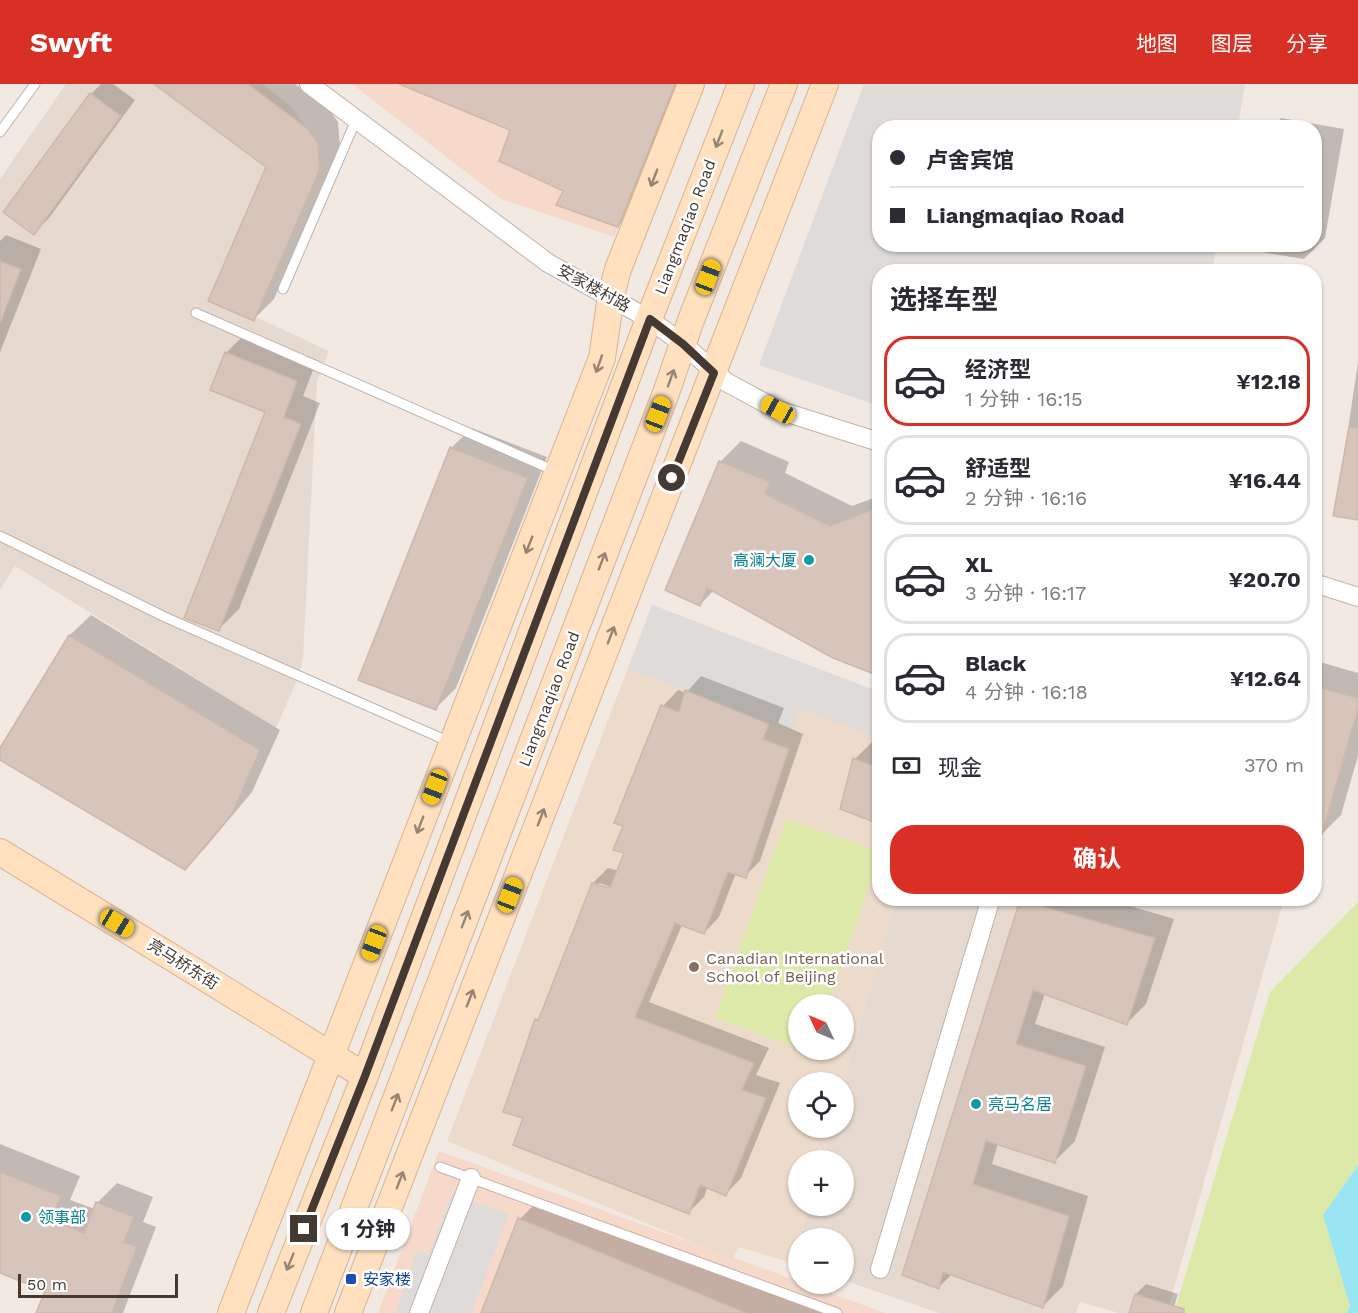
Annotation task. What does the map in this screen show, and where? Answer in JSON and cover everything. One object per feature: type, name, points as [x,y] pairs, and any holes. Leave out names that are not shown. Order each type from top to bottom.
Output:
[{"type":"street","name":"安家楼村路","points":[[309,84],[548,263],[650,319],[683,344],[726,382],[778,410],[872,440]]},
{"type":"street","points":[[231,1313],[602,358],[610,296],[618,270],[690,84]]},
{"type":"street","name":"Liangmaqiao Road","points":[[271,1313],[365,1076],[650,319],[741,84]]},
{"type":"street","name":"Liangmaqiao Road","points":[[314,1313],[784,84]]},
{"type":"street","points":[[348,1313],[825,84]]},
{"type":"street","points":[[1322,586],[1358,597]]},
{"type":"street","name":"亮马桥东街","points":[[0,852],[365,1076]]},
{"type":"street","points":[[880,1269],[989,906]]},
{"type":"street","points":[[419,1313],[471,1178]]},
{"type":"lane","points":[[0,132],[35,84]]},
{"type":"lane","points":[[283,289],[356,120]]},
{"type":"lane","points":[[196,313],[557,472]]},
{"type":"lane","points":[[0,536],[167,618],[452,742]]},
{"type":"lane","points":[[440,1167],[837,1313]]},
{"type":"shaded area","points":[[66,84],[262,84],[291,106],[306,130],[252,315],[329,351],[317,382],[303,659],[298,678],[276,728],[15,566],[0,590],[0,179]]},
{"type":"shaded area","points":[[352,84],[677,84],[614,237],[501,199]]},
{"type":"shaded area","points":[[864,84],[1245,84],[1239,120],[872,120],[872,252],[1216,252],[1213,264],[872,264],[872,404],[759,365]]},
{"type":"shaded area","name":"Canadian International School of Beijing","points":[[652,605],[872,689],[872,906],[893,906],[854,1044],[854,994],[788,994],[788,1060],[850,1060],[846,1072],[788,1072],[788,1138],[828,1138],[824,1150],[788,1150],[788,1216],[806,1216],[803,1228],[788,1228],[788,1262],[738,1247],[733,1259],[447,1141]]},
{"type":"shaded area","points":[[652,605],[872,689],[872,735],[799,709],[792,732],[629,669]]},
{"type":"shaded area","points":[[893,906],[1282,906],[1167,1313],[1119,1313],[1080,1302],[1076,1313],[939,1313],[854,1284],[854,1228],[803,1228],[806,1216],[854,1216],[854,1150],[824,1150],[828,1138],[854,1138],[854,1072],[846,1072],[850,1060],[854,1060],[854,1044]]},
{"type":"shaded area","points":[[439,1151],[788,1277],[788,1294],[833,1294],[885,1313],[378,1313]]},
{"type":"shaded area","points":[[452,1194],[509,1214],[471,1313],[396,1313],[417,1250],[429,1254]]},
{"type":"green space","points":[[786,819],[872,849],[872,877],[832,994],[788,994],[788,1044],[715,1018]]},
{"type":"green space","points":[[1358,902],[1358,1165],[1323,1215],[1350,1306],[1347,1313],[1174,1313],[1270,992]]},
{"type":"water","points":[[1358,1165],[1358,1313],[1347,1313],[1350,1306],[1323,1215]]},
{"type":"building","points":[[154,84],[248,84],[308,129],[318,143],[320,169],[254,321],[208,301],[266,167]]},
{"type":"building","points":[[399,84],[675,84],[618,227],[556,205],[563,191],[499,161],[510,130]]},
{"type":"building","points":[[90,93],[121,116],[34,235],[3,212]]},
{"type":"building","points":[[0,261],[21,269],[1,321],[0,320]]},
{"type":"building","points":[[225,352],[297,381],[284,417],[301,424],[219,631],[184,618],[265,412],[210,390]]},
{"type":"building","points":[[1349,427],[1358,428],[1358,520],[1333,516]]},
{"type":"building","points":[[450,447],[528,478],[436,710],[358,680]]},
{"type":"building","name":"高澜大厦","points":[[719,461],[770,482],[765,494],[830,526],[872,510],[872,673],[833,658],[707,588],[700,606],[665,590]]},
{"type":"building","points":[[69,635],[260,750],[232,814],[185,870],[0,760],[0,748]]},
{"type":"building","points":[[1322,688],[1358,698],[1358,709],[1322,835]]},
{"type":"building","points":[[685,690],[769,724],[763,739],[789,749],[746,878],[728,872],[704,934],[675,923],[635,1017],[754,1063],[742,1090],[766,1098],[726,1196],[700,1185],[689,1214],[513,1145],[523,1118],[503,1112],[535,1019],[538,1021],[592,883],[610,888],[624,853],[613,850],[623,826],[614,823],[661,705],[679,712]]},
{"type":"building","points":[[853,758],[872,765],[872,821],[840,809]]},
{"type":"building","name":"亮马名居","points":[[1018,906],[1041,906],[1155,938],[1127,1025],[1033,990],[1016,1044],[1086,1066],[1055,1163],[986,1141],[973,1184],[1069,1216],[1043,1308],[943,1272],[939,1289],[902,1275]]},
{"type":"building","points":[[0,1172],[61,1196],[51,1220],[84,1233],[96,1202],[134,1217],[124,1242],[137,1247],[112,1313],[36,1313],[45,1291],[0,1273]]},
{"type":"building","points":[[518,1218],[746,1313],[481,1313]]},
{"type":"building","points":[[1135,1294],[1184,1309],[1184,1313],[1129,1313]]},
{"type":"place","name":"高澜大厦","points":[[809,560]]},
{"type":"place","name":"Canadian International School of Beijing","points":[[694,967]]},
{"type":"place","name":"亮马名居","points":[[976,1104]]},
{"type":"place","name":"领事部","points":[[26,1217]]},
{"type":"place","name":"安家楼","points":[[351,1279]]},
{"type":"route","points":[[304,1229],[365,1076],[650,319],[683,344],[714,373],[672,478]]}]
